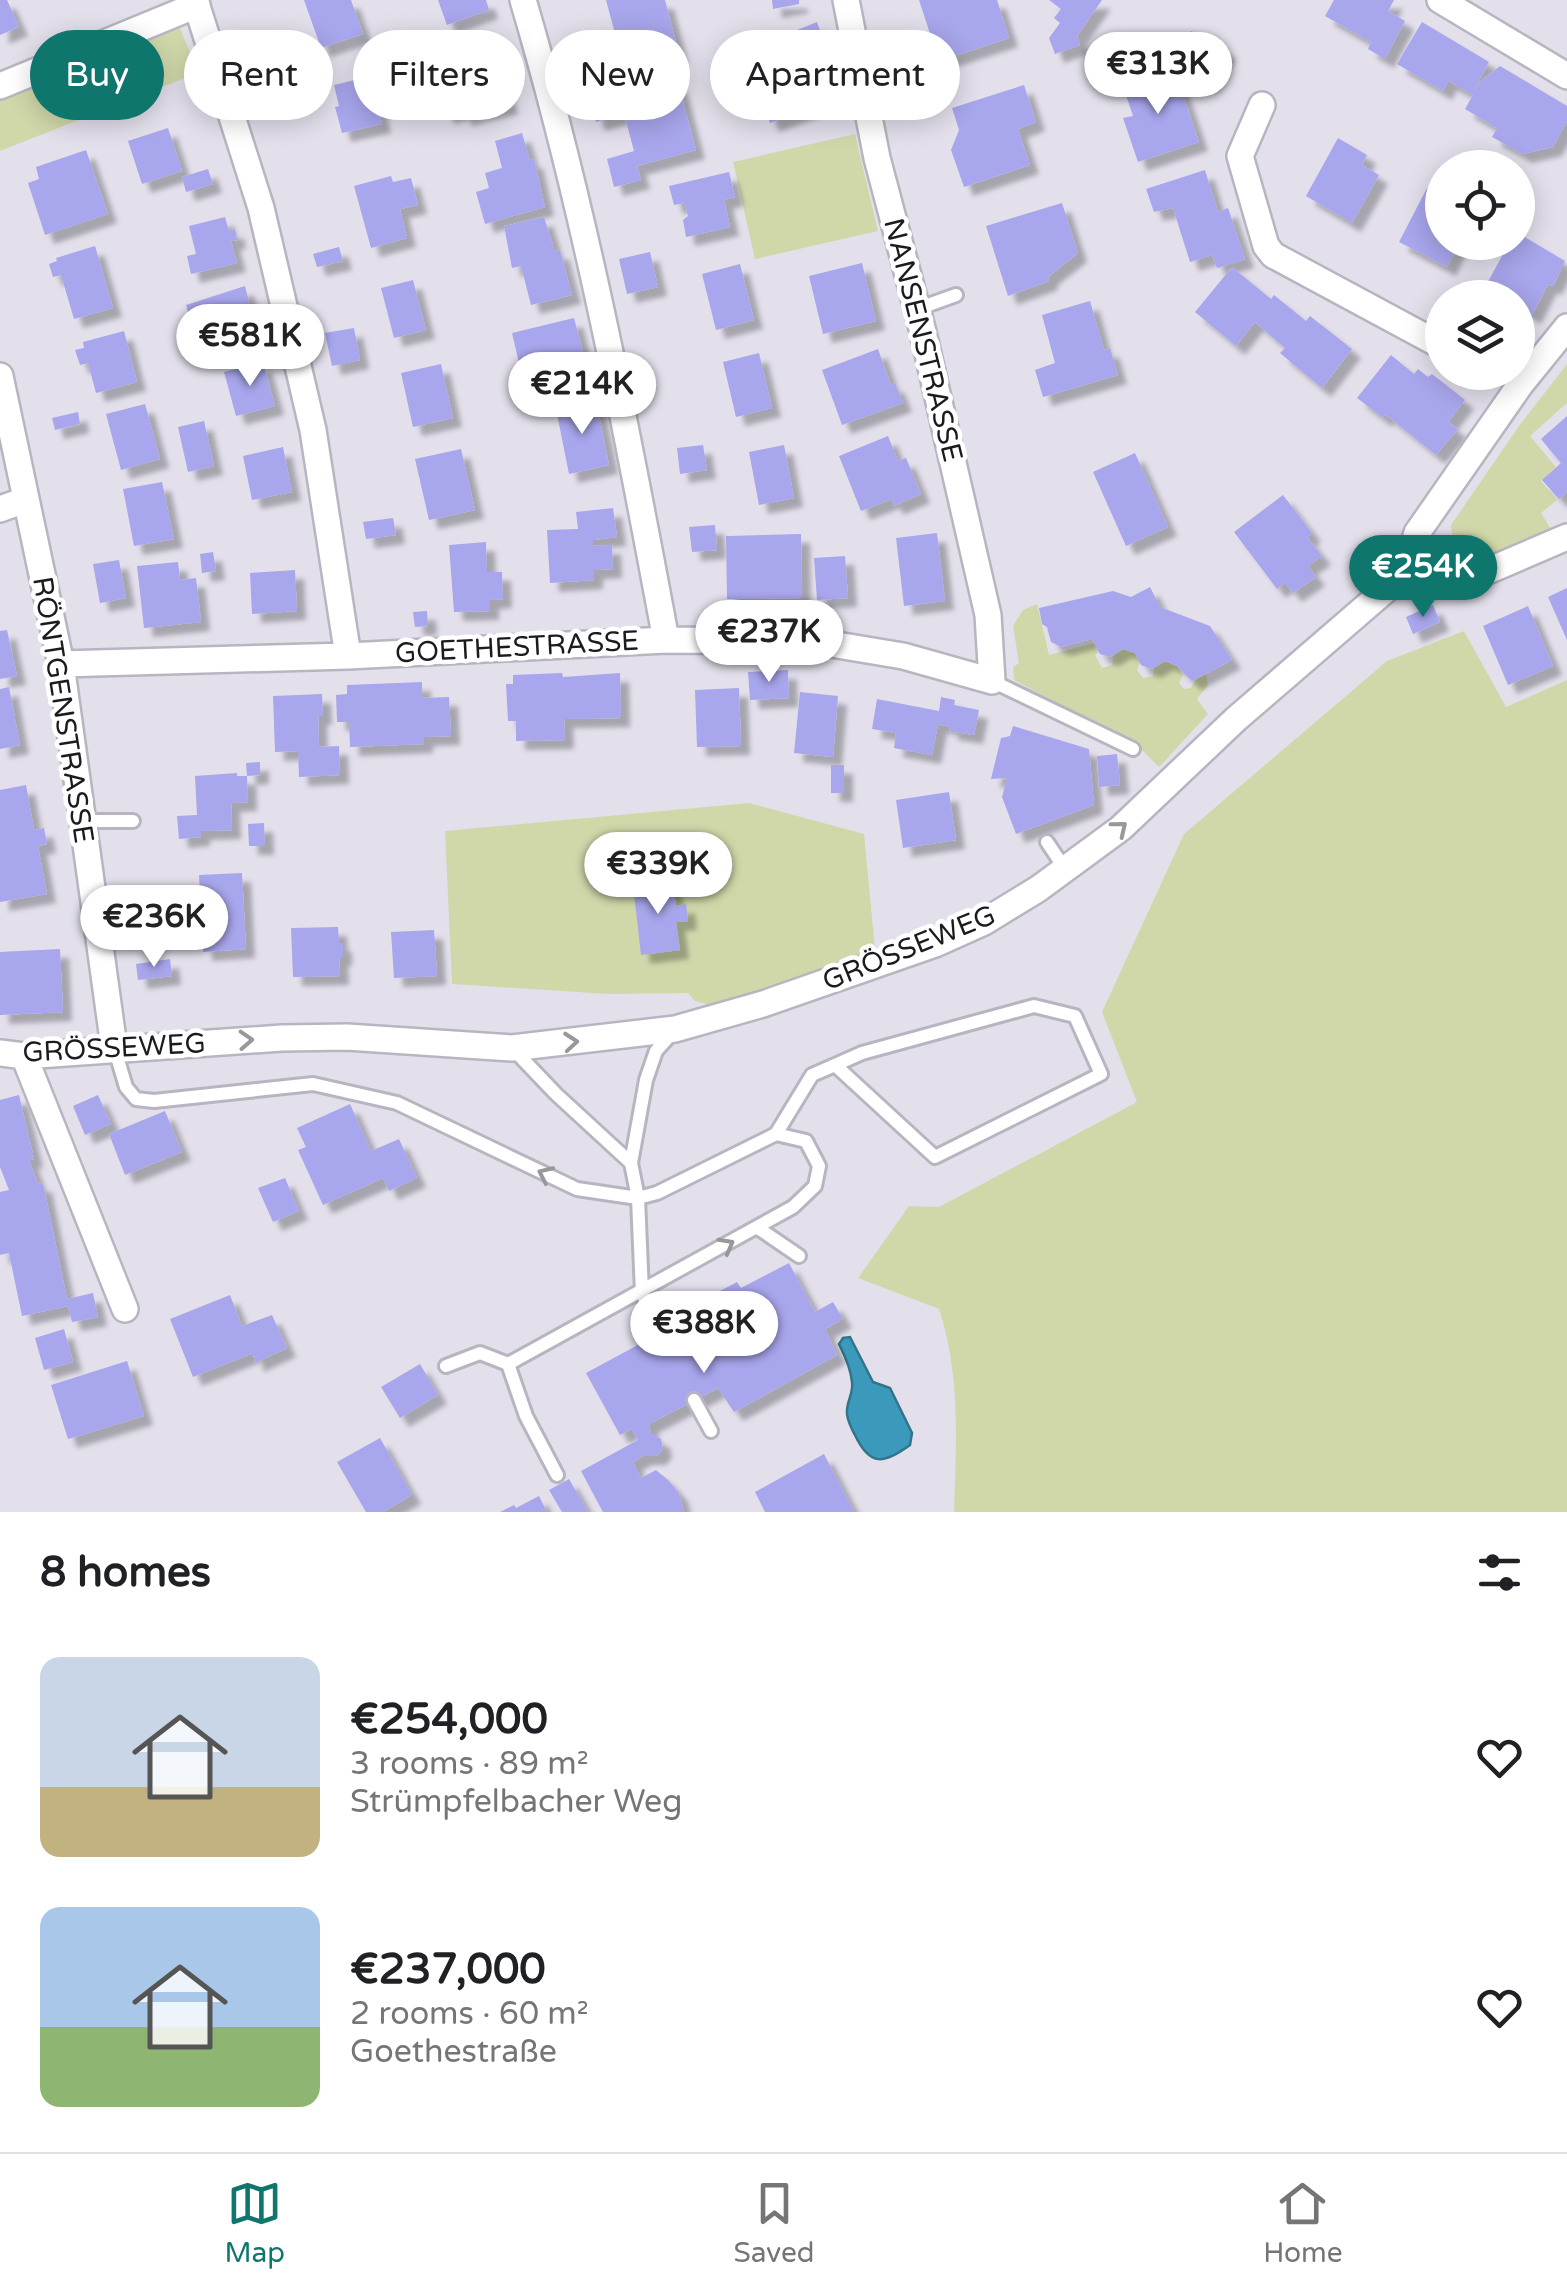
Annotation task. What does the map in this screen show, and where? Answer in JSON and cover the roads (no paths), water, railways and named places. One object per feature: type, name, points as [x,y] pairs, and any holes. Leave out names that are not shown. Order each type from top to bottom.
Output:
[{"type":"street","points":[[523,0],[556,111],[624,412],[666,640]]},
{"type":"street","name":"NANSENSTRASSE","points":[[846,0],[877,158],[917,309],[988,615],[992,681]]},
{"type":"street","points":[[1440,0],[1567,76]]},
{"type":"street","points":[[0,86],[196,3],[261,208],[309,411],[348,656]]},
{"type":"street","points":[[1262,105],[1240,156],[1266,246],[1273,255],[1425,337]]},
{"type":"street","name":"GRÖSSEWEG","points":[[1535,366],[1567,326]]},
{"type":"street","name":"RÖNTGENSTRASSE","points":[[0,376],[61,664],[114,1048]]},
{"type":"street","name":"GRÖSSEWEG","points":[[12,1054],[347,1037],[512,1048],[675,1029],[763,1004],[935,944],[1013,906],[1120,828],[1236,718],[1404,574],[1418,533],[1517,390]]},
{"type":"street","points":[[0,509],[25,500]]},
{"type":"street","points":[[1404,574],[1490,570],[1567,537]]},
{"type":"street","name":"GOETHESTRASSE","points":[[61,664],[348,656],[666,640],[813,641],[903,656],[992,681]]},
{"type":"street","points":[[12,1054],[125,1309]]},
{"type":"lane","points":[[917,309],[956,296]]},
{"type":"lane","name":"GOETHESTRASSE","points":[[992,681],[1133,749]]},
{"type":"lane","points":[[83,821],[132,821]]},
{"type":"lane","points":[[1047,842],[1065,869]]},
{"type":"lane","points":[[114,1048],[126,1087],[136,1100],[313,1084],[397,1104],[577,1189],[638,1198],[657,1193],[776,1134],[812,1075],[862,1053],[1034,1006],[1076,1016],[1101,1074],[935,1157],[836,1065]]},
{"type":"lane","points":[[659,1334],[642,1292],[638,1198],[630,1163],[646,1080],[656,1052],[675,1029]]},
{"type":"lane","points":[[512,1048],[630,1163]]},
{"type":"lane","points":[[508,1364],[792,1207],[815,1186],[820,1166],[806,1141],[776,1134]]},
{"type":"lane","points":[[510,1157],[516,1143]]},
{"type":"lane","points":[[758,1228],[799,1256]]},
{"type":"lane","points":[[446,1366],[480,1353],[508,1364],[526,1416],[557,1475]]},
{"type":"lane","points":[[694,1400],[710,1431]]},
{"type":"water","points":[[850,1337],[873,1382],[890,1388],[912,1433],[910,1445],[885,1459],[866,1453],[848,1418],[852,1382],[839,1344]]}]
